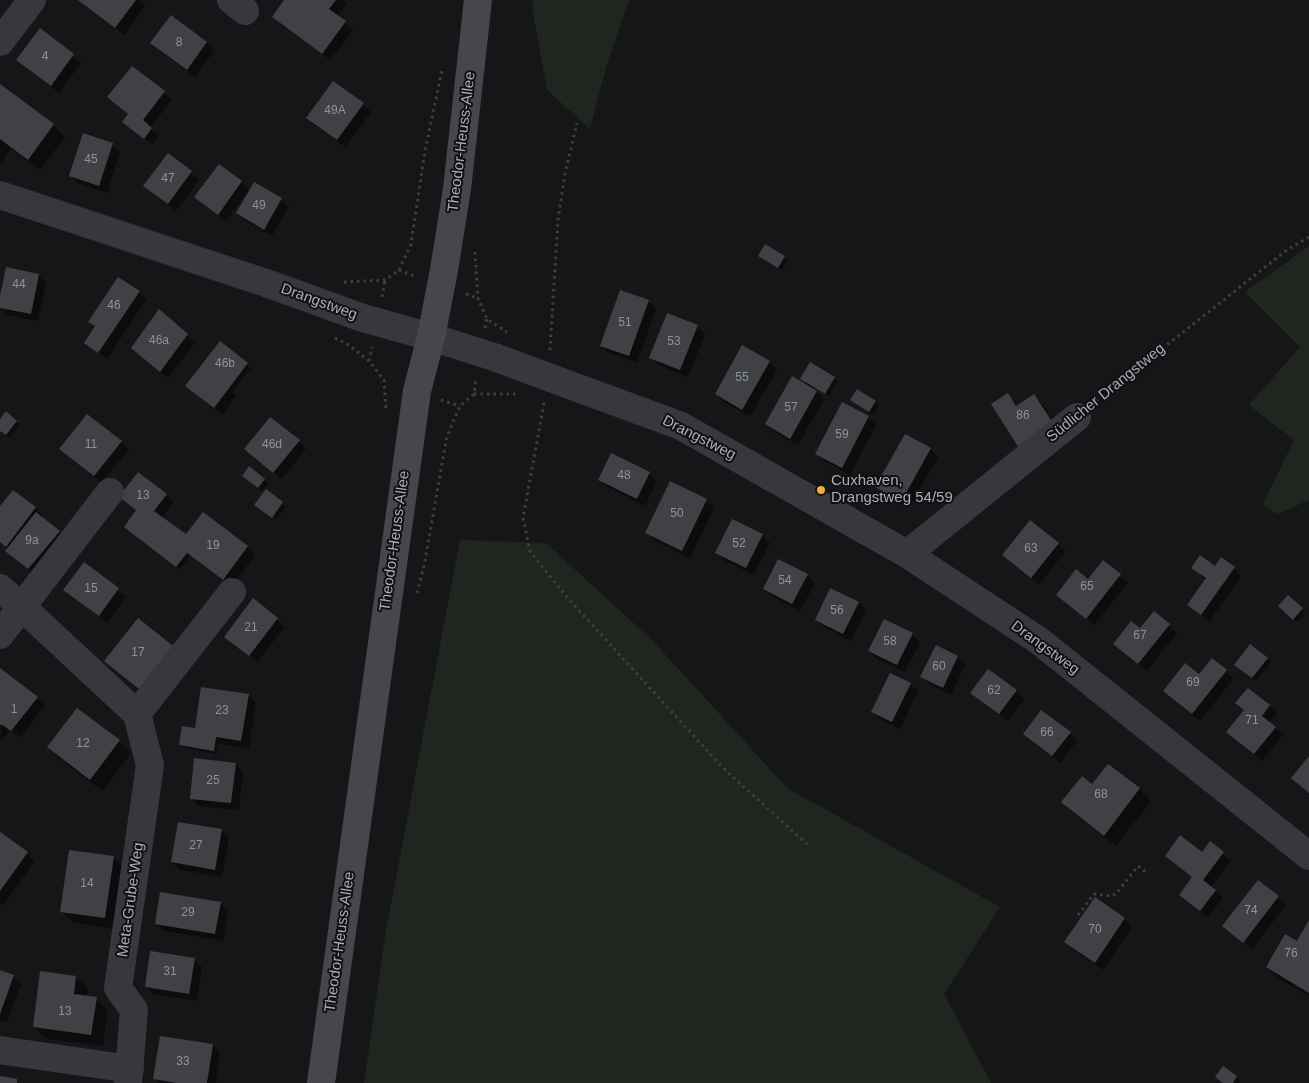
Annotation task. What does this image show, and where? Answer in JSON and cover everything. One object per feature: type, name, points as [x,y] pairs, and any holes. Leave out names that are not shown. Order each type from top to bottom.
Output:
[{"type":"street","points":[[0,42],[32,0]]},
{"type":"street","name":"Theodor-Heuss-Allee","points":[[321,1083],[400,501],[417,391],[431,336],[457,189],[478,0]]},
{"type":"street","name":"Drangstweg","points":[[0,196],[266,283],[363,318],[431,336],[681,426],[907,554],[1038,640],[1309,856]]},
{"type":"street","name":"Südlicher Drangstweg","points":[[907,554],[1076,417]]},
{"type":"street","points":[[0,635],[110,492]]},
{"type":"street","points":[[0,588],[137,714],[232,592]]},
{"type":"street","name":"Meta-Grube-Weg","points":[[129,1076],[134,1010],[118,988],[150,765],[137,714]]},
{"type":"street","points":[[0,1050],[129,1076]]},
{"type":"path","points":[[385,280],[399,270],[411,244],[425,151],[443,65]]},
{"type":"path","points":[[549,377],[558,220],[565,174],[577,123]]},
{"type":"path","name":"Südlicher Drangstweg","points":[[1076,417],[1288,249],[1309,237]]},
{"type":"path","points":[[540,427],[522,518],[530,551],[565,595],[722,767],[808,845]]},
{"type":"path","points":[[1078,915],[1094,894],[1110,896],[1116,894],[1138,866],[1146,872]]},
{"type":"shaded area","points":[[533,0],[631,0],[626,8],[606,67],[590,129],[547,90],[533,12]]},
{"type":"shaded area","points":[[1309,246],[1309,500],[1277,514],[1263,504],[1294,440],[1249,405],[1300,347],[1245,292]]},
{"type":"shaded area","points":[[460,540],[546,543],[652,640],[787,788],[1000,907],[944,994],[991,1083],[364,1083],[385,936]]},
{"type":"building","points":[[78,0],[136,0],[115,28]]},
{"type":"building","points":[[284,0],[336,0],[329,9],[346,21],[322,54],[272,17]]},
{"type":"building","points":[[171,15],[207,42],[187,70],[150,43]]},
{"type":"building","points":[[40,28],[74,54],[51,86],[16,60]]},
{"type":"building","points":[[132,66],[165,91],[143,120],[152,128],[144,139],[122,122],[128,114],[107,97]]},
{"type":"building","points":[[333,81],[364,103],[337,140],[306,118]]},
{"type":"building","points":[[0,84],[54,124],[28,160],[0,139]]},
{"type":"building","points":[[83,133],[113,143],[99,186],[69,176]]},
{"type":"building","points":[[168,153],[192,171],[168,204],[143,186]]},
{"type":"building","points":[[219,164],[242,181],[218,215],[194,197]]},
{"type":"building","points":[[254,182],[282,198],[264,230],[236,213]]},
{"type":"building","points":[[765,244],[785,256],[778,268],[758,256]]},
{"type":"building","points":[[6,267],[39,274],[31,314],[0,308],[0,296]]},
{"type":"building","points":[[118,277],[140,291],[98,353],[84,343],[95,326],[88,322]]},
{"type":"building","points":[[620,290],[649,300],[629,356],[600,346]]},
{"type":"building","points":[[159,309],[188,334],[160,372],[131,348]]},
{"type":"building","points":[[667,313],[698,325],[680,370],[649,358]]},
{"type":"building","points":[[220,341],[248,363],[214,408],[185,386]]},
{"type":"building","points":[[742,345],[770,361],[742,410],[715,394]]},
{"type":"building","points":[[810,362],[835,377],[825,394],[800,379]]},
{"type":"building","points":[[792,376],[817,391],[790,439],[765,424]]},
{"type":"building","points":[[857,389],[876,401],[869,412],[850,400]]},
{"type":"building","points":[[1008,393],[1016,406],[1034,394],[1055,426],[1019,448],[991,404]]},
{"type":"building","points":[[842,402],[869,416],[842,468],[815,454]]},
{"type":"building","points":[[6,411],[17,421],[6,435],[0,431],[0,419]]},
{"type":"building","points":[[87,414],[122,441],[94,476],[59,449]]},
{"type":"building","points":[[270,417],[300,440],[273,473],[244,449]]},
{"type":"building","points":[[905,434],[931,448],[901,502],[875,487]]},
{"type":"building","points":[[611,453],[650,472],[637,499],[598,480]]},
{"type":"building","points":[[249,466],[265,479],[258,488],[242,476]]},
{"type":"building","points":[[138,472],[167,494],[154,511],[186,534],[203,512],[248,546],[223,580],[187,553],[176,567],[124,527],[136,510],[119,497]]},
{"type":"building","points":[[670,481],[707,499],[682,551],[645,533]]},
{"type":"building","points":[[266,489],[283,502],[272,518],[254,505]]},
{"type":"building","points":[[13,490],[36,507],[6,547],[0,542],[0,506]]},
{"type":"building","points":[[36,512],[60,531],[28,569],[5,551]]},
{"type":"building","points":[[732,519],[763,534],[746,568],[715,553]]},
{"type":"building","points":[[1030,520],[1059,543],[1031,578],[1002,555]]},
{"type":"building","points":[[1200,555],[1215,566],[1221,557],[1235,567],[1201,615],[1187,605],[1206,578],[1191,568]]},
{"type":"building","points":[[778,559],[808,574],[792,604],[763,589]]},
{"type":"building","points":[[1103,560],[1121,574],[1086,619],[1056,595],[1076,569],[1088,579]]},
{"type":"building","points":[[84,562],[119,588],[99,616],[63,590]]},
{"type":"building","points":[[830,588],[859,602],[843,634],[815,620]]},
{"type":"building","points":[[1288,595],[1303,608],[1293,620],[1278,606]]},
{"type":"building","points":[[253,598],[278,618],[249,656],[224,637]]},
{"type":"building","points":[[1154,611],[1170,624],[1138,664],[1113,644],[1131,621],[1140,628]]},
{"type":"building","points":[[138,618],[173,646],[139,689],[104,661]]},
{"type":"building","points":[[884,619],[913,633],[897,665],[868,651]]},
{"type":"building","points":[[1250,644],[1268,658],[1252,678],[1234,665]]},
{"type":"building","points":[[936,645],[958,656],[943,688],[920,677]]},
{"type":"building","points":[[1212,658],[1227,670],[1192,714],[1163,691],[1185,663],[1199,674]]},
{"type":"building","points":[[0,668],[38,697],[11,731],[1,724],[0,726]]},
{"type":"building","points":[[988,669],[1017,690],[999,714],[970,693]]},
{"type":"building","points":[[890,673],[911,683],[892,722],[871,712]]},
{"type":"building","points":[[201,687],[249,694],[241,741],[216,737],[214,751],[179,745],[182,726],[195,728]]},
{"type":"building","points":[[1248,688],[1270,705],[1262,716],[1276,727],[1254,754],[1226,732],[1244,710],[1235,703]]},
{"type":"building","points":[[77,708],[120,740],[90,780],[47,747]]},
{"type":"building","points":[[1041,710],[1071,732],[1052,756],[1023,734]]},
{"type":"building","points":[[1309,756],[1309,793],[1291,778]]},
{"type":"building","points":[[194,758],[236,763],[231,803],[190,799]]},
{"type":"building","points":[[1108,764],[1140,788],[1104,836],[1061,802],[1082,776],[1092,784]]},
{"type":"building","points":[[178,822],[222,829],[215,870],[171,862]]},
{"type":"building","points":[[0,832],[28,852],[0,891]]},
{"type":"building","points":[[1180,835],[1202,852],[1210,841],[1224,852],[1203,880],[1216,890],[1200,911],[1179,895],[1192,877],[1165,856]]},
{"type":"building","points":[[69,850],[114,856],[105,918],[60,912]]},
{"type":"building","points":[[1258,880],[1279,896],[1243,943],[1222,926]]},
{"type":"building","points":[[160,892],[221,902],[215,934],[155,924]]},
{"type":"building","points":[[1095,897],[1125,918],[1095,963],[1064,942]]},
{"type":"building","points":[[1309,920],[1309,993],[1266,967],[1285,934],[1297,941]]},
{"type":"building","points":[[150,951],[195,958],[189,994],[145,987]]},
{"type":"building","points":[[0,970],[14,975],[0,1014]]},
{"type":"building","points":[[40,971],[76,976],[74,994],[97,997],[91,1035],[33,1027]]},
{"type":"building","points":[[160,1036],[213,1044],[207,1083],[177,1083],[153,1079]]},
{"type":"building","points":[[1223,1066],[1237,1076],[1233,1083],[1223,1083],[1215,1077]]},
{"type":"building","points":[[0,1076],[17,1079],[17,1083],[0,1083]]},
{"type":"place","name":"Cuxhaven, Drangstweg 54/59","points":[[821,490]]}]
